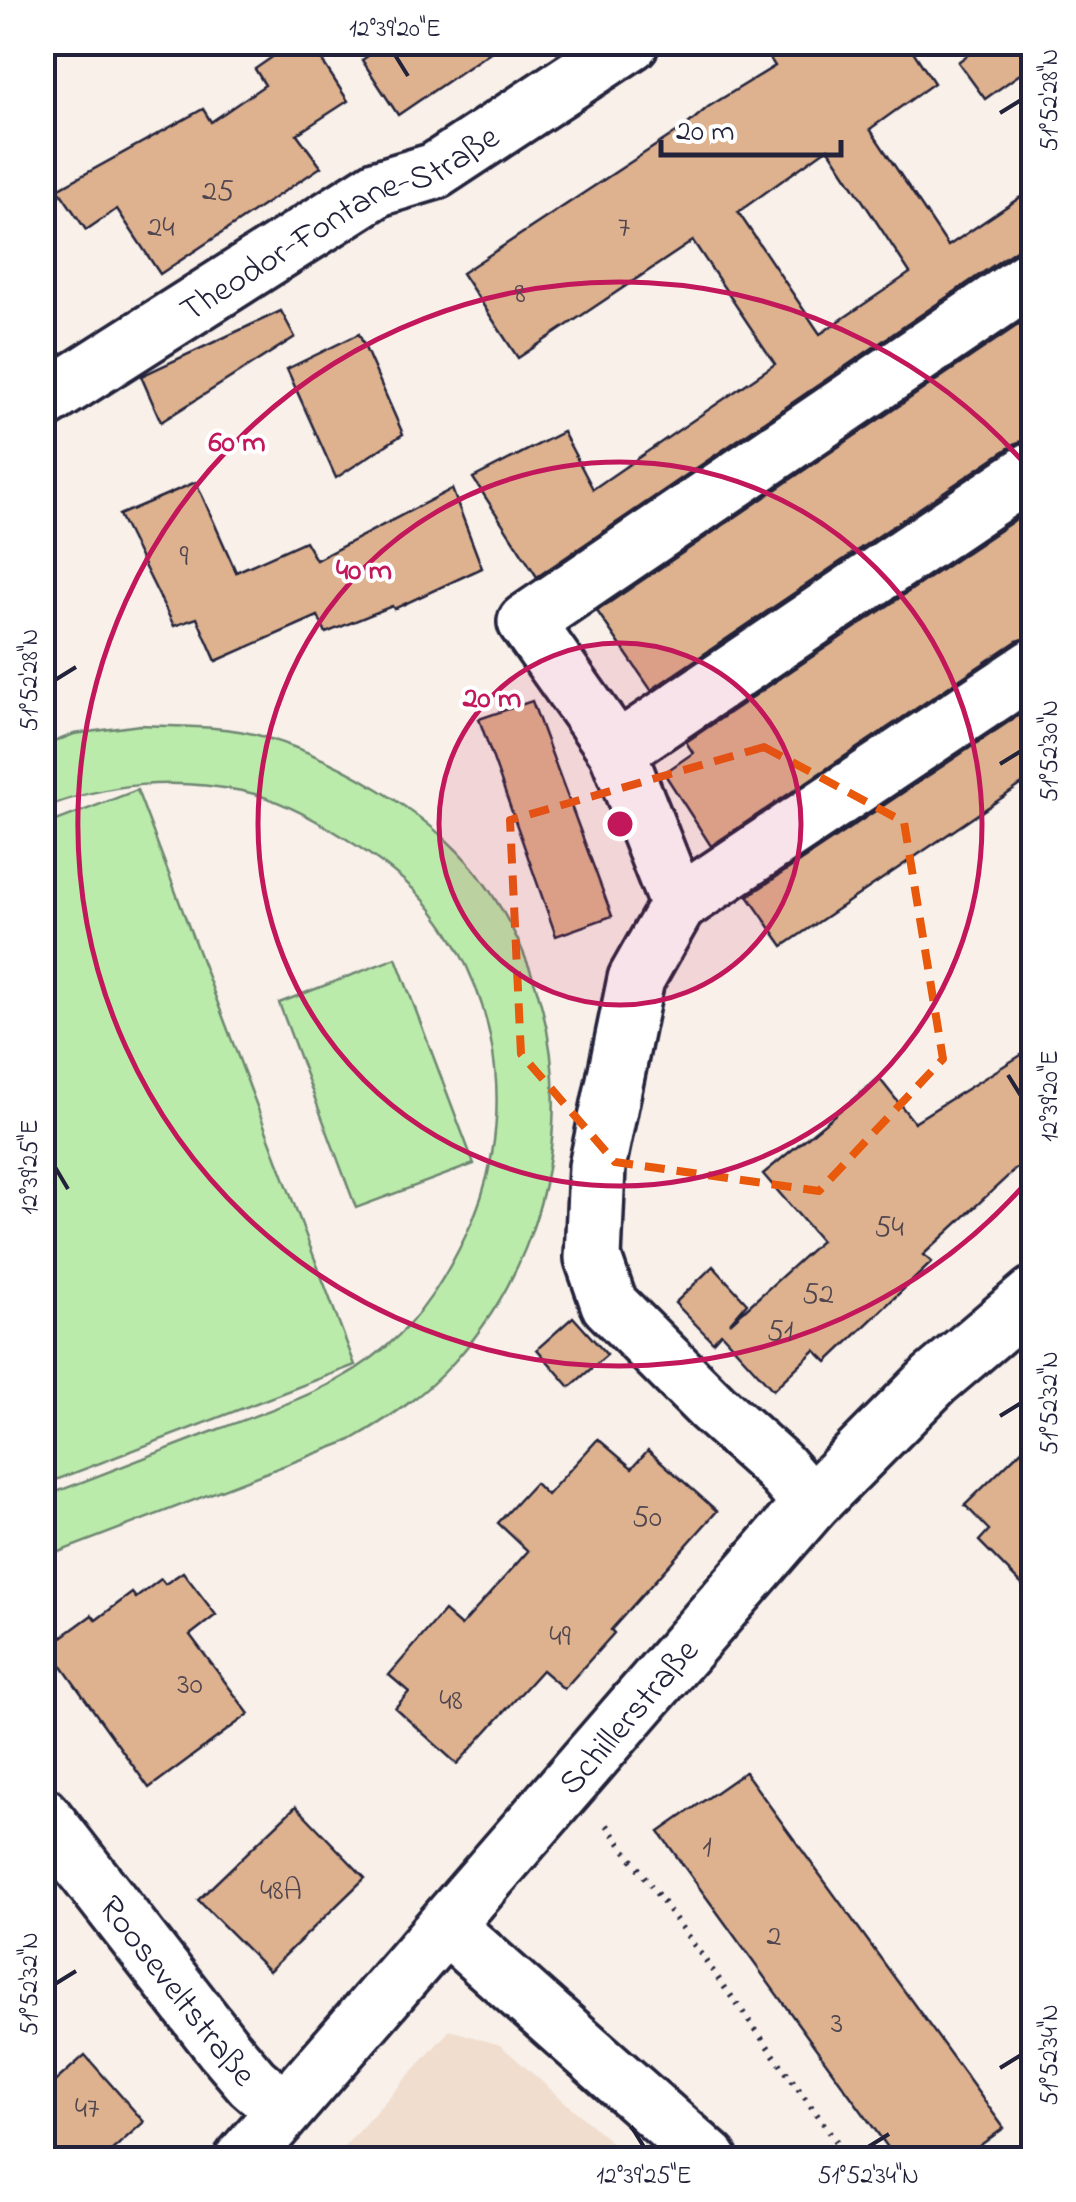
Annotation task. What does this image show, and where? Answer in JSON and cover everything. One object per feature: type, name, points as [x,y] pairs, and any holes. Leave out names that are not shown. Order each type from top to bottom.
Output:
[{"type":"street","name":"Theodor-Fontane-Straße","points":[[42,402],[378,188],[436,170],[631,42]]},
{"type":"street","points":[[678,905],[617,751],[526,622],[1034,276]]},
{"type":"street","points":[[617,751],[1034,468]]},
{"type":"street","points":[[810,1504],[778,1466],[609,1304],[593,1258],[597,1167],[636,979],[678,905],[1034,667]]},
{"type":"street","name":"Schillerstraße","points":[[242,2160],[810,1504],[934,1380],[1034,1295]]},
{"type":"street","name":"Rooseveltstraße","points":[[42,1815],[224,2049],[252,2082],[284,2110]]},
{"type":"street","points":[[446,1926],[710,2160]]},
{"type":"path","points":[[573,1778],[850,2160]]},
{"type":"highlighted area","points":[[764,747],[904,822],[943,1059],[819,1191],[615,1162],[521,1054],[510,820]]},
{"type":"shaded area","points":[[450,2030],[500,2045],[630,2159],[333,2159]]},
{"type":"green space","points":[[140,725],[232,730],[290,745],[379,790],[457,850],[477,873],[513,930],[538,991],[551,1056],[553,1121],[545,1186],[525,1249],[495,1308],[431,1385],[351,1440],[43,1558],[43,1497],[307,1395],[349,1374],[387,1346],[422,1309],[449,1267],[481,1197],[492,1155],[495,1069],[488,1026],[475,985],[432,910],[392,870],[309,817],[242,791],[190,784],[141,785],[92,793],[43,808],[43,746],[74,734]]},
{"type":"green space","points":[[137,790],[355,1365],[43,1485],[43,826]]},
{"type":"green space","points":[[396,958],[474,1164],[356,1208],[279,1003]]},
{"type":"building","points":[[294,42],[310,42],[348,101],[297,134],[321,167],[160,274],[117,209],[86,230],[58,189],[203,109],[211,122],[265,85],[255,69]]},
{"type":"building","points":[[388,42],[505,42],[398,115],[362,60]]},
{"type":"building","points":[[774,42],[907,42],[934,83],[870,129],[948,246],[1034,188],[1034,245],[1016,250],[537,577],[473,478],[563,432],[593,489],[775,364],[693,241],[518,358],[462,273],[775,66],[764,49]],"holes":[[[828,148],[910,273],[820,334],[738,212]]]},
{"type":"building","points":[[985,42],[1034,42],[1034,64],[985,99],[958,62]]},
{"type":"building","points":[[281,311],[295,337],[161,422],[141,376]]},
{"type":"building","points":[[1034,314],[1034,438],[1016,443],[651,690],[597,611]]},
{"type":"building","points":[[359,334],[403,434],[336,478],[287,369]]},
{"type":"building","points":[[196,482],[236,572],[305,541],[316,560],[452,489],[482,568],[394,609],[392,606],[326,633],[318,616],[216,661],[197,618],[174,626],[119,515]]},
{"type":"building","points":[[1034,507],[1034,636],[1017,641],[711,846],[664,773],[693,753],[686,742]]},
{"type":"building","points":[[532,701],[612,916],[556,936],[479,719]]},
{"type":"building","points":[[1034,705],[1034,776],[783,946],[748,896]]},
{"type":"building","points":[[1034,1047],[1034,1152],[923,1255],[932,1262],[827,1362],[815,1350],[773,1390],[721,1333],[713,1342],[675,1303],[713,1266],[747,1303],[730,1323],[821,1241],[763,1174],[879,1078],[914,1122]]},
{"type":"building","points":[[573,1317],[607,1355],[570,1387],[537,1349]]},
{"type":"building","points":[[1034,1438],[1034,1597],[979,1541],[989,1530],[965,1505]]},
{"type":"building","points":[[598,1439],[632,1468],[648,1450],[717,1511],[564,1689],[542,1670],[457,1764],[395,1708],[409,1692],[389,1675],[444,1611],[461,1626],[528,1551],[498,1523],[535,1483],[547,1495]]},
{"type":"building","points":[[183,1572],[216,1615],[190,1635],[249,1714],[149,1788],[48,1647],[92,1615],[96,1620],[132,1593],[136,1598],[161,1579],[165,1584]]},
{"type":"building","points":[[745,1772],[1004,2128],[960,2160],[897,2160],[659,1832]]},
{"type":"building","points":[[296,1806],[365,1878],[269,1971],[198,1900]]},
{"type":"building","points":[[85,2055],[144,2122],[101,2160],[42,2160],[42,2093]]}]
